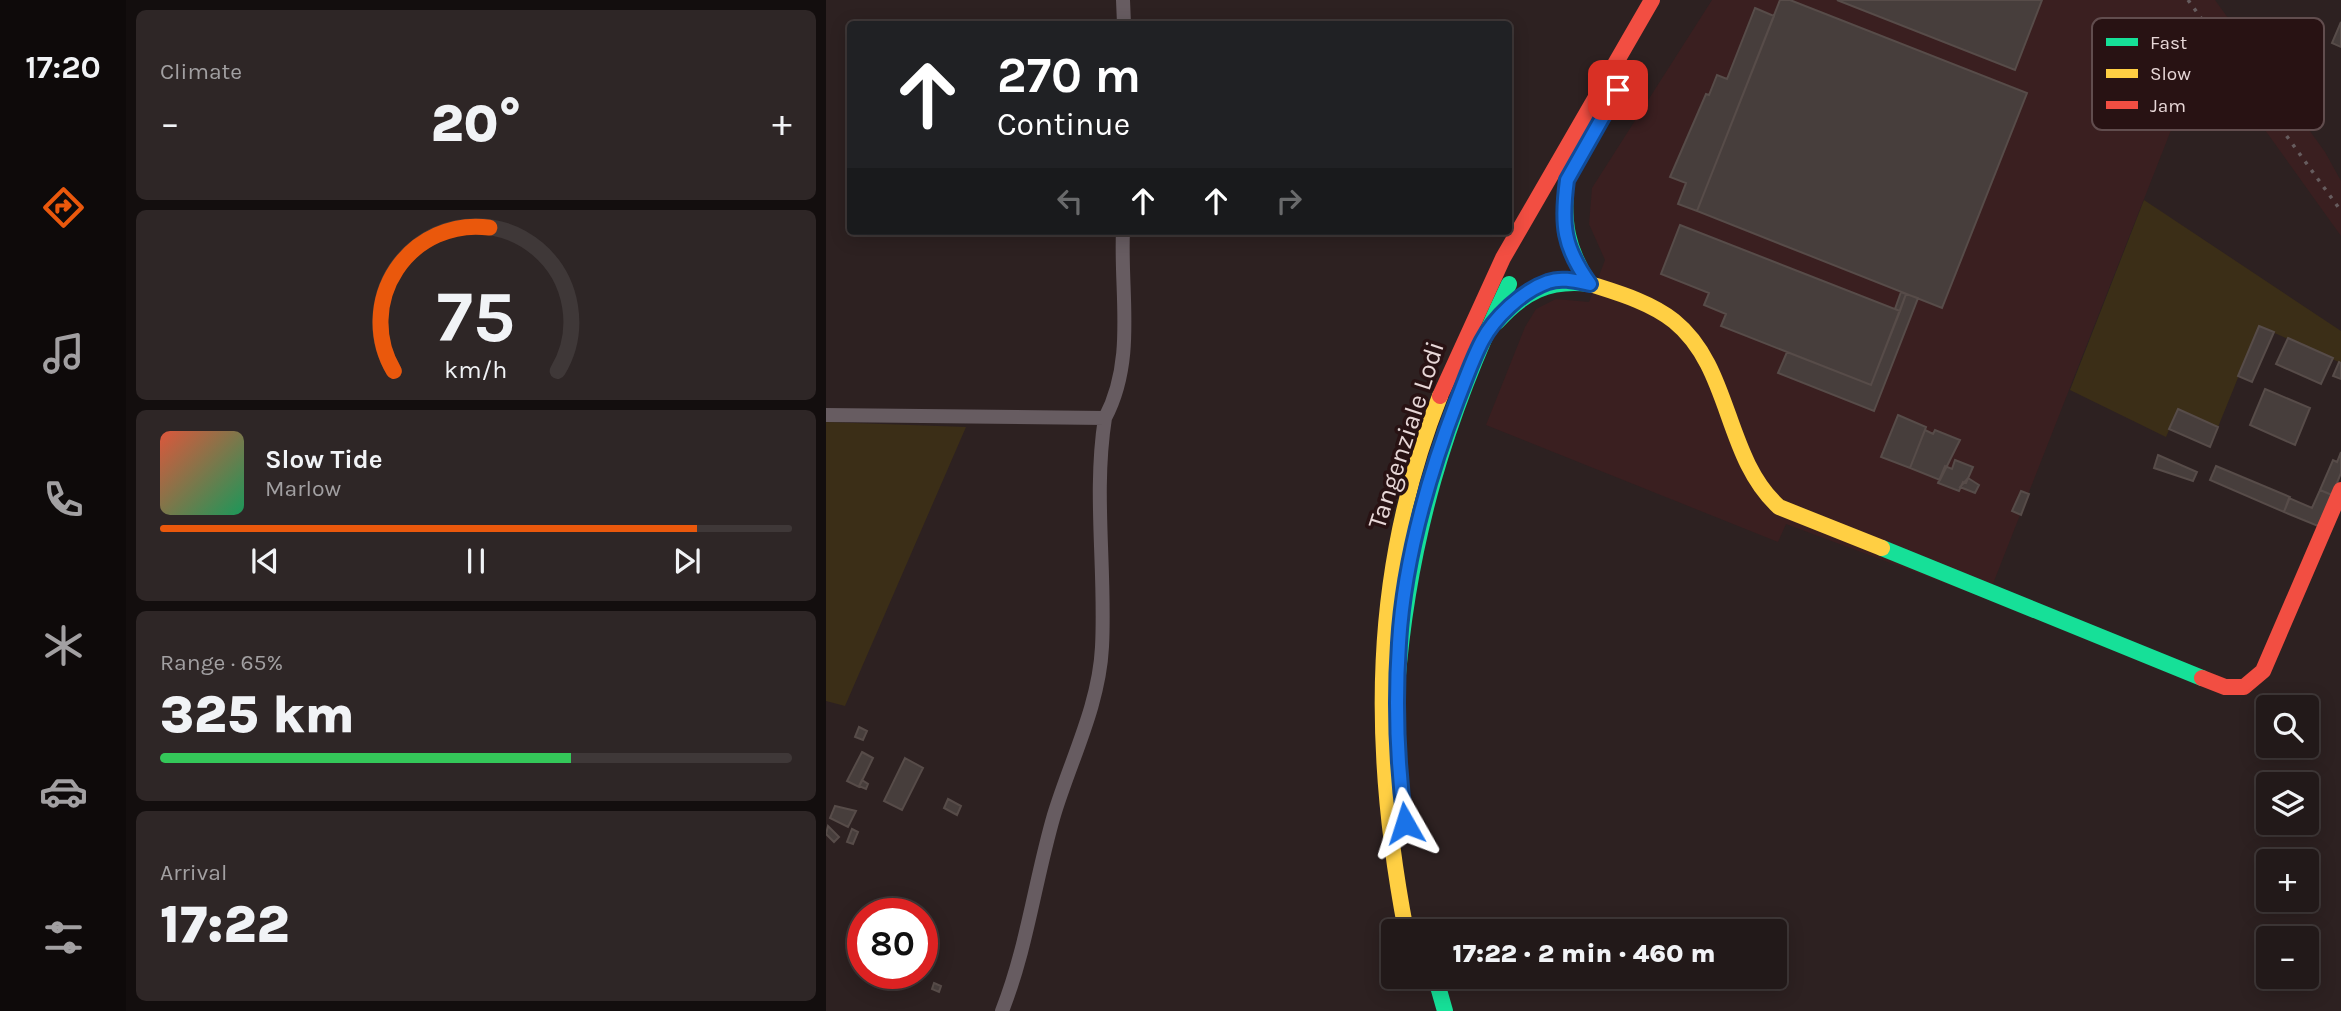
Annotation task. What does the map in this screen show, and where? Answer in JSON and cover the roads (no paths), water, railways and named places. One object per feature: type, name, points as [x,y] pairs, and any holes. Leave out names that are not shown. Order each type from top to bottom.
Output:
[{"type":"main road","name":"Tangenziale Lodi","points":[[1404,919],[1391,848],[1381,700],[1385,607],[1405,505],[1440,395],[1476,310],[1652,0]]},
{"type":"main road","points":[[1534,237],[1670,0]]},
{"type":"main road","points":[[1567,180],[1562,213],[1566,242],[1575,263],[1590,284]]},
{"type":"main road","points":[[1421,919],[1407,844],[1398,748],[1400,629],[1404,595],[1425,501],[1451,418],[1482,340],[1514,273]]},
{"type":"main road","points":[[1482,340],[1516,301],[1548,281],[1568,279],[1590,284],[1659,312],[1675,321],[1691,338],[1703,359],[1760,489],[1779,507],[2225,687],[2244,687],[2263,671],[2341,490]]},
{"type":"main road","points":[[1422,989],[1428,1011]]},
{"type":"main road","points":[[1439,989],[1445,1011]]},
{"type":"street","points":[[1123,0],[1124,21]]},
{"type":"street","points":[[1002,1011],[1028,929],[1055,813],[1098,692],[1102,646],[1098,505],[1100,454],[1105,418],[1117,396],[1126,322],[1123,235]]},
{"type":"street","points":[[826,415],[1105,418]]},
{"type":"railway","points":[[2188,0],[2201,18]]},
{"type":"railway","points":[[2282,130],[2341,211]]}]
